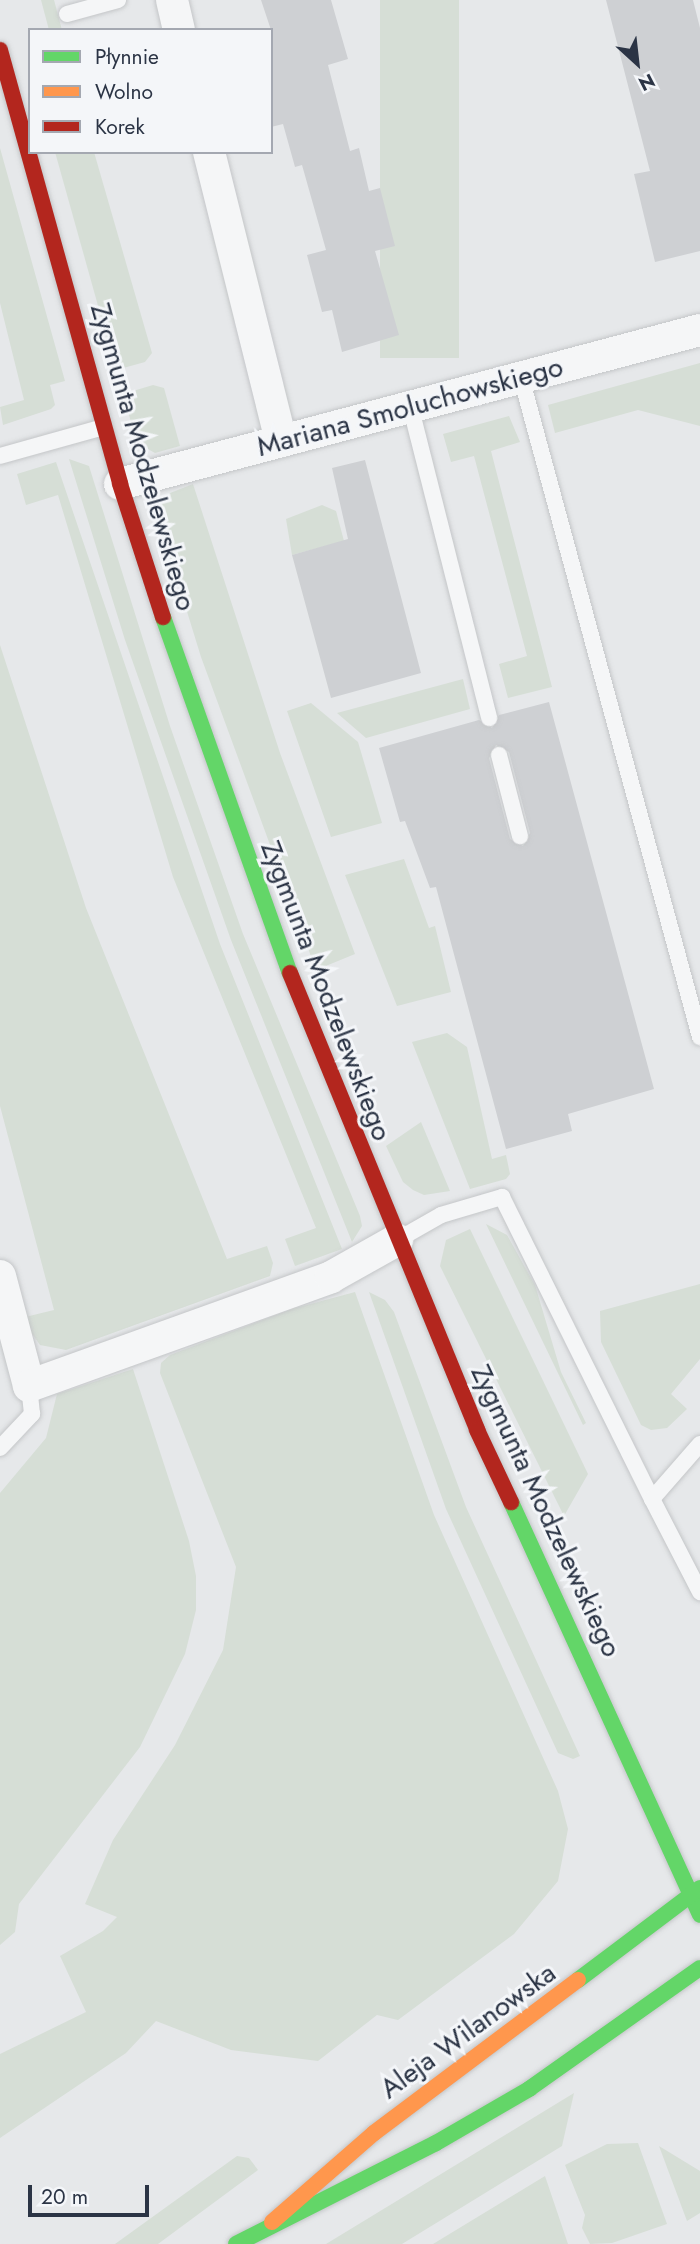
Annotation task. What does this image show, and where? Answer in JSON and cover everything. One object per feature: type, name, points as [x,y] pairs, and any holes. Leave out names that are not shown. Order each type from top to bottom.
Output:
[{"type":"street","points":[[172,0],[179,28]]},
{"type":"street","name":"Zygmunta Modzelewskiego","points":[[0,50],[28,152]]},
{"type":"street","name":"Zygmunta Modzelewskiego","points":[[29,154],[120,484],[237,834],[397,1240],[501,1484],[696,1891],[700,1915]]},
{"type":"street","points":[[209,154],[281,441]]},
{"type":"street","name":"Mariana Smoluchowskiego","points":[[120,484],[700,330]]},
{"type":"street","points":[[0,1276],[29,1386],[331,1277],[397,1240]]},
{"type":"street","name":"Aleja Wilanowska","points":[[272,2222],[374,2133],[696,1891]]},
{"type":"street","name":"Aleja Wilanowska","points":[[236,2244],[272,2222],[436,2143],[529,2089],[700,1968]]},
{"type":"lane","points":[[67,13],[118,0]]},
{"type":"lane","points":[[521,377],[700,1037]]},
{"type":"lane","points":[[410,405],[489,718]]},
{"type":"lane","points":[[0,456],[104,427]]},
{"type":"lane","points":[[499,755],[520,836]]},
{"type":"lane","points":[[397,1240],[441,1215],[502,1197],[700,1592]]},
{"type":"lane","points":[[0,1448],[32,1414],[29,1386]]},
{"type":"lane","points":[[652,1499],[700,1444]]},
{"type":"shaded area","points":[[41,0],[54,0],[61,28],[48,28]]},
{"type":"shaded area","points":[[380,0],[459,0],[459,358],[380,358]]},
{"type":"shaded area","points":[[0,148],[65,381],[50,385],[55,405],[51,409],[3,425],[0,407],[24,400],[0,303]]},
{"type":"shaded area","points":[[56,154],[95,154],[152,353],[145,362],[116,370]]},
{"type":"shaded area","points":[[700,363],[700,426],[638,410],[555,433],[548,405]]},
{"type":"shaded area","points":[[153,385],[164,388],[180,446],[155,453],[137,443],[123,394]]},
{"type":"shaded area","points":[[509,416],[520,442],[491,451],[552,687],[508,698],[499,664],[527,656],[474,456],[451,462],[443,434]]},
{"type":"shaded area","points":[[69,459],[89,466],[170,726],[243,934],[360,1216],[362,1226],[352,1242],[231,940],[125,640]]},
{"type":"shaded area","points":[[56,462],[220,944],[342,1249],[295,1266],[285,1239],[316,1228],[173,877],[58,495],[26,505],[17,474]]},
{"type":"shaded area","points":[[193,484],[280,753],[355,954],[316,970],[201,657],[157,514],[165,495]]},
{"type":"shaded area","points":[[322,505],[336,511],[344,541],[292,555],[286,519]]},
{"type":"shaded area","points":[[0,645],[86,908],[227,1259],[267,1246],[273,1263],[270,1276],[66,1350],[40,1345],[21,1318],[54,1310],[0,1106]]},
{"type":"shaded area","points":[[463,679],[470,709],[366,738],[337,713]]},
{"type":"shaded area","points":[[311,703],[358,742],[382,823],[331,837],[287,711]]},
{"type":"shaded area","points":[[404,859],[429,928],[435,926],[451,992],[397,1006],[345,875]]},
{"type":"shaded area","points":[[447,1033],[467,1047],[492,1159],[506,1155],[510,1174],[506,1179],[470,1189],[412,1042]]},
{"type":"shaded area","points":[[421,1122],[450,1191],[424,1195],[413,1190],[403,1182],[386,1146]]},
{"type":"shaded area","points":[[486,1224],[507,1235],[535,1285],[561,1372],[586,1423],[583,1425]]},
{"type":"shaded area","points":[[470,1229],[588,1474],[564,1516],[440,1266],[446,1240]]},
{"type":"shaded area","points":[[700,1284],[700,1359],[671,1394],[687,1409],[667,1428],[651,1430],[641,1425],[601,1342],[600,1311]]},
{"type":"shaded area","points":[[355,1292],[434,1515],[558,1791],[568,1829],[558,1881],[514,1934],[398,2020],[377,2015],[318,2061],[231,2050],[156,2021],[126,2053],[0,2138],[0,2054],[86,2012],[60,1956],[103,1931],[117,1917],[85,1904],[113,1840],[175,1745],[223,1650],[236,1567],[160,1373],[161,1363],[170,1355],[292,1309]]},
{"type":"shaded area","points":[[369,1292],[385,1300],[394,1312],[466,1507],[580,1756],[573,1759],[558,1753],[446,1509]]},
{"type":"shaded area","points":[[133,1369],[189,1541],[196,1576],[196,1610],[185,1654],[140,1747],[19,1904],[15,1932],[0,1945],[0,1493],[46,1438],[57,1394]]},
{"type":"shaded area","points":[[574,2093],[562,2146],[402,2244],[326,2244]]},
{"type":"shaded area","points":[[638,2143],[667,2224],[612,2243],[590,2244],[582,2228],[585,2215],[565,2165],[607,2144]]},
{"type":"shaded area","points":[[659,2146],[700,2171],[700,2213],[687,2221]]},
{"type":"shaded area","points":[[237,2156],[249,2158],[258,2170],[158,2244],[115,2244]]},
{"type":"shaded area","points":[[545,2176],[568,2244],[433,2244]]},
{"type":"building","points":[[261,0],[331,0],[348,59],[328,65],[350,151],[359,148],[369,191],[380,188],[395,246],[375,251],[399,335],[342,352],[332,310],[322,312],[307,255],[326,250],[302,165],[295,167],[283,124],[273,126],[273,28],[270,28]]},
{"type":"building","points":[[606,0],[693,0],[700,28],[700,251],[655,262],[634,174],[650,171]]},
{"type":"building","points":[[365,460],[421,673],[331,698],[292,555],[348,539],[332,468]]},
{"type":"building","points":[[549,702],[654,1089],[568,1114],[572,1131],[506,1149],[436,887],[430,888],[405,821],[400,822],[379,748],[479,720],[492,728],[499,715]],"holes":[[[496,745],[509,752],[530,833],[523,846],[510,839],[489,758]]]},
{"type":"traffic: fast","points":[[163,617],[290,973]]},
{"type":"traffic: fast","points":[[511,1502],[700,1915]]},
{"type":"traffic: fast","points":[[578,1980],[700,1888]]},
{"type":"traffic: fast","points":[[236,2244],[436,2143],[529,2089],[700,1968]]},
{"type":"traffic: slow","points":[[272,2222],[374,2133],[578,1980]]},
{"type":"traffic: jam","points":[[0,50],[28,151]]},
{"type":"traffic: jam","points":[[29,154],[120,484],[163,617]]},
{"type":"traffic: jam","points":[[290,973],[477,1430],[511,1502]]}]
